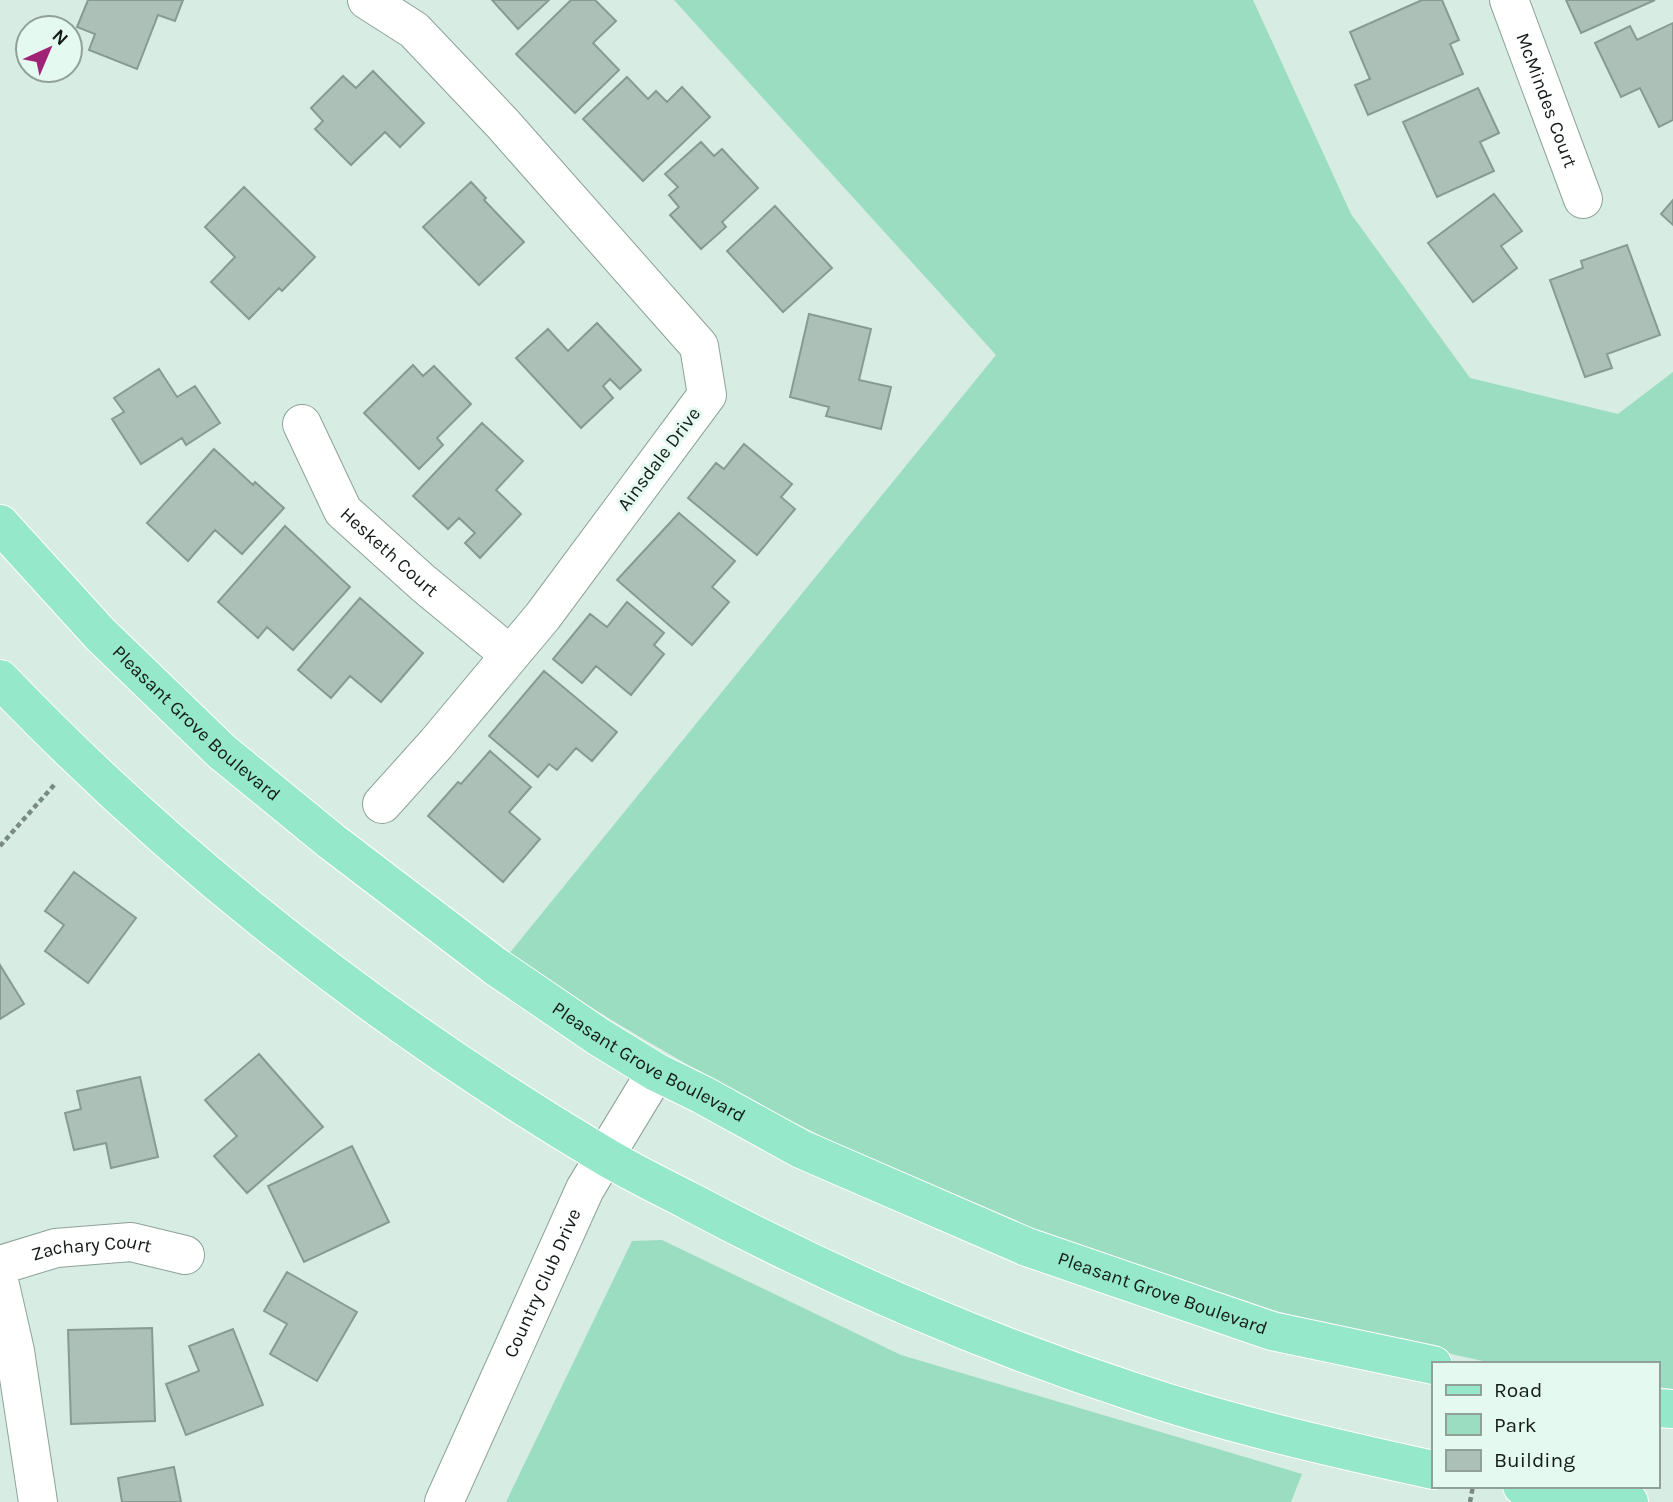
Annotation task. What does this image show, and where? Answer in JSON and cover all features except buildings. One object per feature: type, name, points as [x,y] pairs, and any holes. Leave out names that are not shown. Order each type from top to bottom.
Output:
[{"type":"main road","name":"Pleasant Grove Boulevard","points":[[0,524],[100,634],[221,751],[331,841],[495,966],[599,1037],[656,1072],[801,1150],[1027,1247],[1272,1331],[1432,1365]]},
{"type":"main road","points":[[0,679],[78,756],[220,886],[379,1008],[470,1071],[603,1156],[765,1241],[896,1302],[1005,1346],[1134,1392],[1231,1422],[1432,1470]]},
{"type":"main road","points":[[1535,1488],[1629,1502]]},
{"type":"street","name":"Ainsdale Drive","points":[[367,0],[414,30],[503,124],[699,346],[707,396],[543,616],[382,804]]},
{"type":"street","name":"McMindes Court","points":[[1509,0],[1583,199]]},
{"type":"street","name":"Hesketh Court","points":[[302,425],[343,511],[509,654]]},
{"type":"street","name":"Country Club Drive","points":[[444,1502],[585,1189],[656,1072]]},
{"type":"street","name":"Zachary Court","points":[[0,1265],[56,1248],[131,1242],[185,1255]]},
{"type":"street","points":[[0,1285],[15,1351],[38,1502]]},
{"type":"path","points":[[0,846],[46,797],[78,756]]},
{"type":"green space","points":[[674,0],[1253,0],[1351,214],[1470,378],[1618,414],[1673,372],[1673,1389],[1659,1387],[1659,1362],[1488,1362],[1289,1315],[1104,1257],[947,1195],[797,1124],[650,1043],[508,955],[996,355]]},
{"type":"green space","points":[[662,1240],[901,1355],[1302,1474],[1291,1502],[506,1502],[632,1241]]}]
